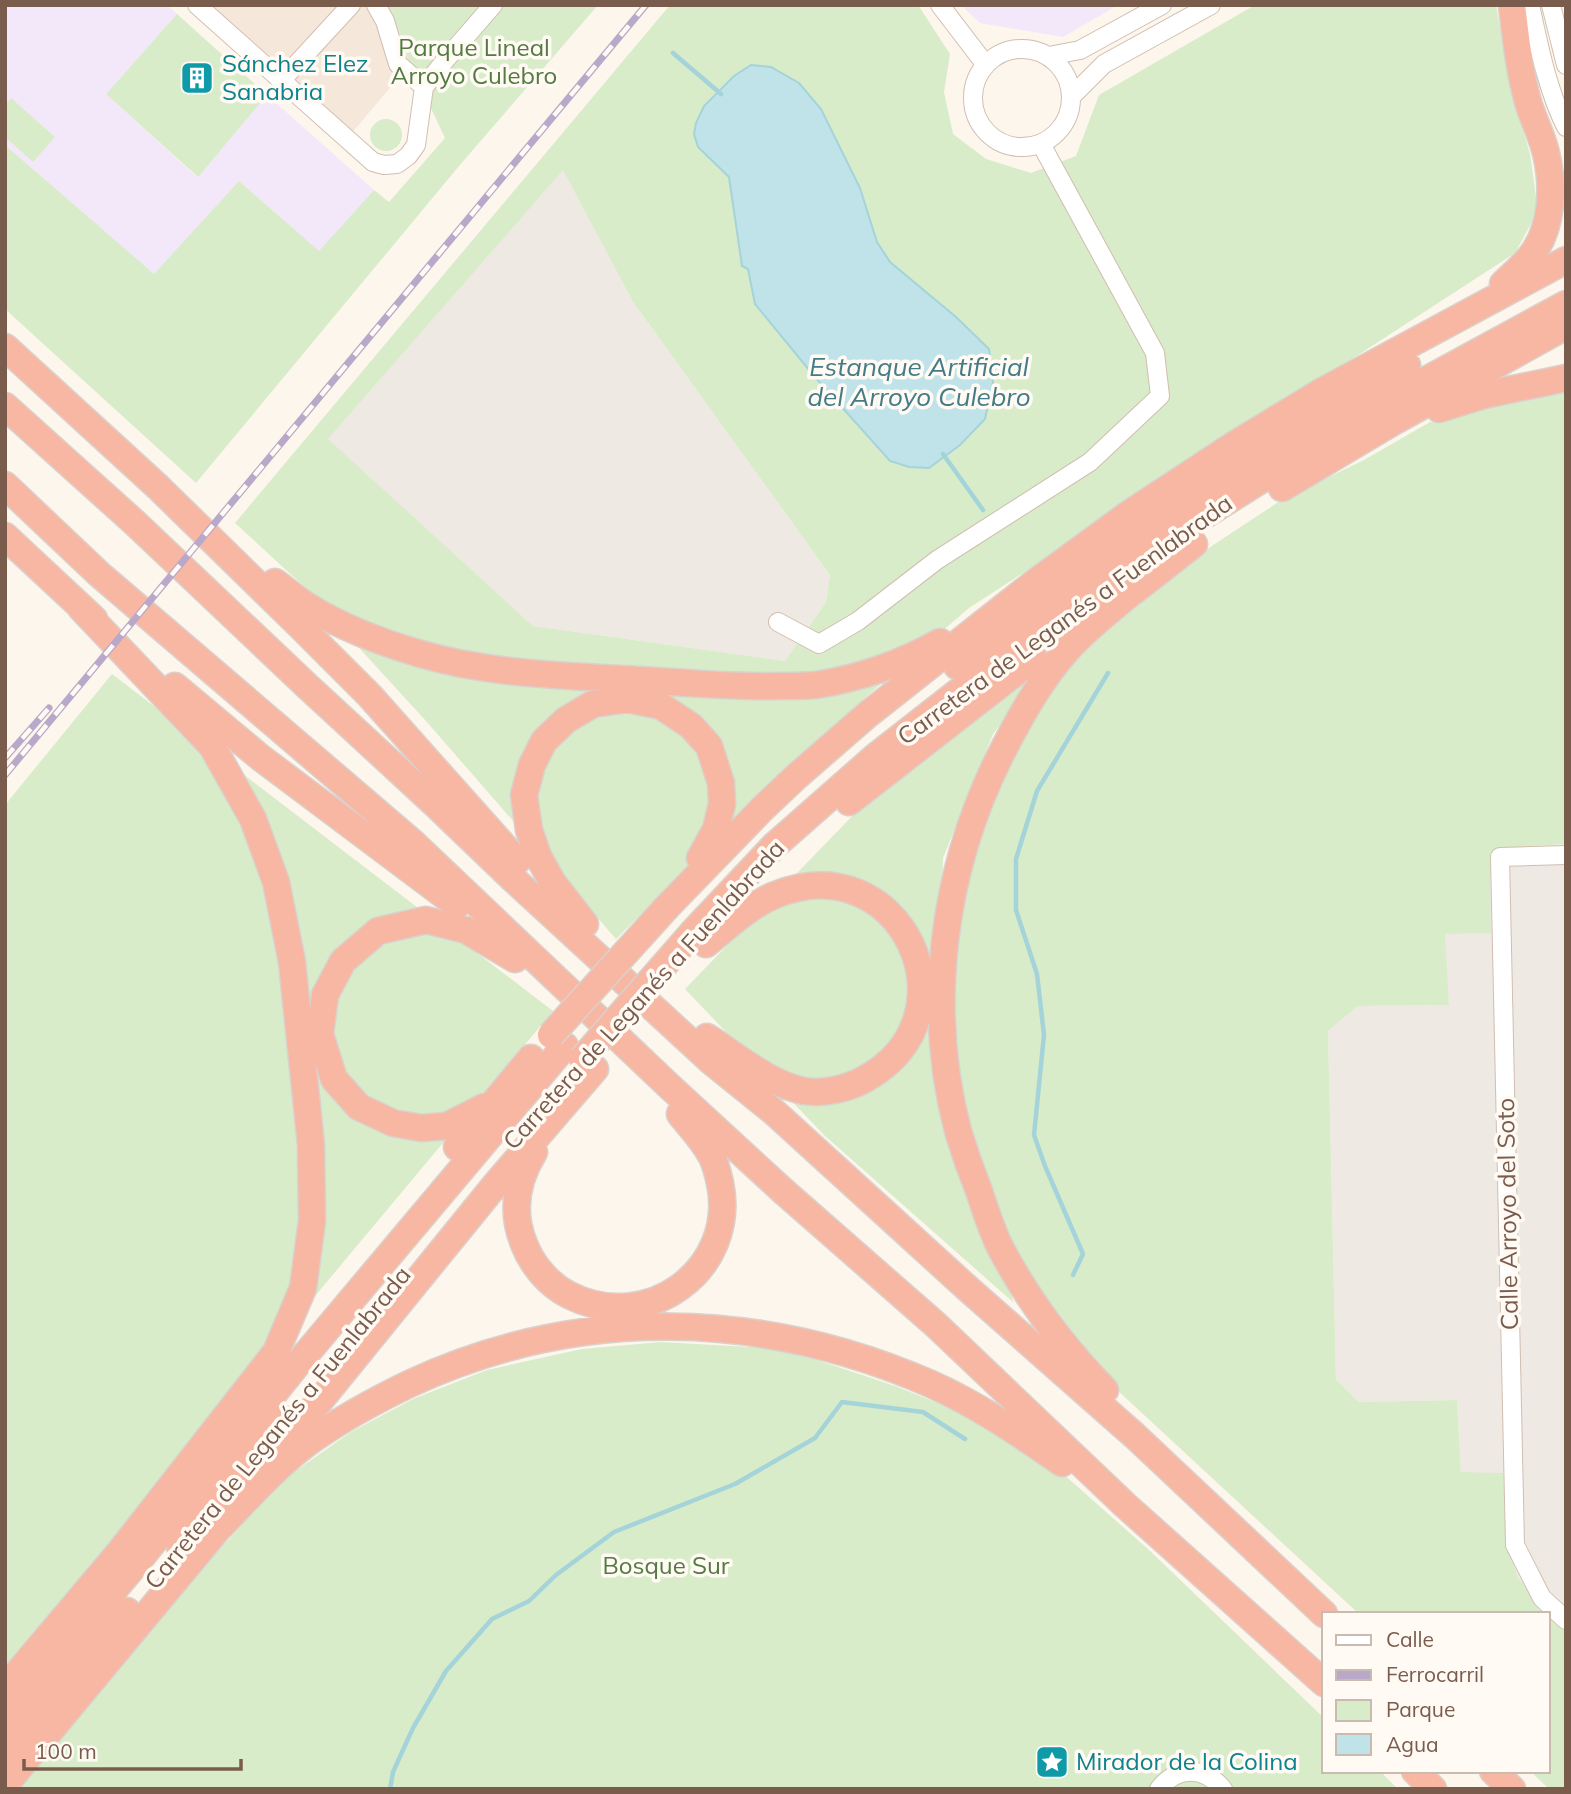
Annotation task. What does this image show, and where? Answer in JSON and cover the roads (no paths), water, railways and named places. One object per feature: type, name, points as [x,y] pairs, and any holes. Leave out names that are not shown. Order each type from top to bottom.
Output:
[{"type":"highway","points":[[515,959],[466,929],[425,920],[378,931],[343,961],[325,995],[320,1034],[334,1079],[359,1107],[393,1123],[421,1128],[447,1126],[492,1103],[573,1052],[628,1029],[731,840],[806,768],[867,715],[1033,584],[1130,513],[1407,337],[1502,284],[1530,257],[1540,241],[1550,208],[1551,188],[1546,153],[1521,77],[1512,5]]},
{"type":"highway","points":[[1321,392],[1566,260]]},
{"type":"highway","name":"Carretera de Leganés a Fuenlabrada","points":[[686,925],[716,877],[804,789],[968,657],[1156,522],[1381,380],[1566,279]]},
{"type":"highway","name":"Carretera de Leganés a Fuenlabrada","points":[[5,1719],[135,1565],[296,1366],[686,925],[875,757],[985,671],[1165,541],[1384,403],[1566,304]]},
{"type":"highway","points":[[686,925],[780,864],[829,817],[1092,614],[1194,544],[1391,422],[1566,326]]},
{"type":"highway","points":[[5,347],[158,487],[370,696],[537,884],[585,924],[707,1037],[775,1112]]},
{"type":"highway","points":[[1306,473],[1356,456],[1435,410],[1484,395],[1566,378]]},
{"type":"highway","points":[[5,405],[712,1062],[775,1112],[966,1287],[1135,1436],[1322,1612]]},
{"type":"highway","points":[[5,485],[99,574],[412,842],[782,1190],[936,1325],[1125,1505],[1322,1681]]},
{"type":"highway","points":[[158,487],[230,548],[309,607],[381,641],[422,655],[494,669],[747,687],[812,685],[873,672],[915,656],[1033,584]]},
{"type":"highway","points":[[5,536],[81,608],[212,746],[253,819],[276,882],[292,962],[311,1145],[312,1221],[303,1288],[276,1352],[122,1549]]},
{"type":"highway","points":[[1135,1436],[1133,1418],[1058,1338],[998,1244],[958,1130],[949,1086],[944,1044],[945,938],[952,892],[966,837],[984,788],[1037,691],[1068,650],[1095,623],[1194,544]]},
{"type":"highway","points":[[81,608],[261,758],[476,920],[660,1092],[782,1190]]},
{"type":"highway","points":[[585,924],[553,883],[538,856],[529,830],[524,795],[532,765],[544,741],[566,720],[593,704],[628,699],[662,706],[691,726],[709,746],[721,783],[722,804],[716,829],[696,866],[686,925]]},
{"type":"highway","points":[[686,925],[748,910],[774,895],[801,886],[840,886],[883,907],[911,941],[919,965],[920,1004],[907,1038],[881,1069],[846,1087],[805,1091],[786,1086],[767,1077],[707,1037]]},
{"type":"highway","points":[[573,1052],[542,1139],[520,1179],[516,1208],[520,1235],[540,1270],[562,1291],[587,1303],[603,1307],[632,1307],[657,1300],[690,1278],[700,1268],[714,1244],[722,1217],[722,1202],[713,1158],[660,1092]]},
{"type":"highway","points":[[5,1785],[221,1526],[282,1447],[544,1126],[573,1052]]},
{"type":"highway","name":"Carretera de Leganés a Fuenlabrada","points":[[5,1754],[163,1568],[573,1052]]},
{"type":"highway","points":[[5,1688],[287,1358],[492,1103]]},
{"type":"highway","points":[[221,1526],[311,1440],[352,1414],[429,1375],[505,1349],[575,1334],[630,1327],[721,1328],[825,1346],[864,1358],[933,1385],[999,1420],[1125,1505]]},
{"type":"highway","points":[[1417,1773],[1433,1789]]},
{"type":"highway","points":[[1495,1773],[1512,1789]]},
{"type":"street","points":[[197,5],[373,162],[384,165],[397,164],[408,156],[416,145],[424,87],[493,5]]},
{"type":"street","points":[[281,81],[351,5]]},
{"type":"street","points":[[376,5],[385,21],[398,64],[424,87]]},
{"type":"street","points":[[940,5],[985,64]]},
{"type":"street","points":[[1049,56],[1080,50],[1162,5]]},
{"type":"street","points":[[1072,96],[1104,64],[1211,5]]},
{"type":"street","points":[[1530,5],[1539,50],[1558,112],[1566,127]]},
{"type":"street","points":[[1552,5],[1566,65]]},
{"type":"street","points":[[1015,49],[1033,50],[1049,56],[1061,66],[1069,80],[1072,96],[1064,125],[1054,137],[1025,148],[1008,146],[993,139],[981,127],[974,111],[972,95],[976,78],[985,64],[999,54],[1015,49]]},
{"type":"street","points":[[778,622],[819,644],[858,621],[937,560],[1090,462],[1160,396],[1155,353],[1041,144]]},
{"type":"street","name":"Calle Arroyo del Soto","points":[[1566,855],[1500,857],[1515,1545],[1542,1598],[1566,1620]]},
{"type":"street","points":[[1159,1789],[1174,1775],[1193,1772],[1210,1777],[1223,1789]]},
{"type":"water","name":"Estanque Artificial del Arroyo Culebro","points":[[751,65],[771,67],[799,83],[821,109],[860,188],[877,242],[890,262],[956,317],[989,349],[993,382],[985,419],[960,445],[929,468],[909,467],[890,461],[814,376],[755,304],[748,269],[742,266],[729,177],[698,147],[694,134],[704,106],[734,76]]},
{"type":"waterway","points":[[673,53],[721,94]]},
{"type":"waterway","points":[[943,454],[983,510]]},
{"type":"waterway","points":[[1073,1275],[1083,1254],[1034,1135],[1044,1035],[1037,974],[1016,910],[1016,859],[1037,791],[1108,673]]},
{"type":"waterway","points":[[390,1789],[393,1772],[413,1728],[446,1671],[492,1619],[529,1601],[556,1575],[614,1532],[735,1484],[815,1438],[842,1402],[923,1412],[965,1439]]},
{"type":"railway","points":[[5,775],[646,5]]},
{"type":"railway","points":[[5,758],[49,708]]},
{"type":"place","name":"Sánchez Elez Sanabria","points":[[197,78]]},
{"type":"place","name":"Mirador de la Colina","points":[[1052,1762]]},
{"type":"park label","name":"Parque Lineal Arroyo Culebro","points":[[474,62]]},
{"type":"park label","name":"Bosque Sur","points":[[666,1566]]}]
